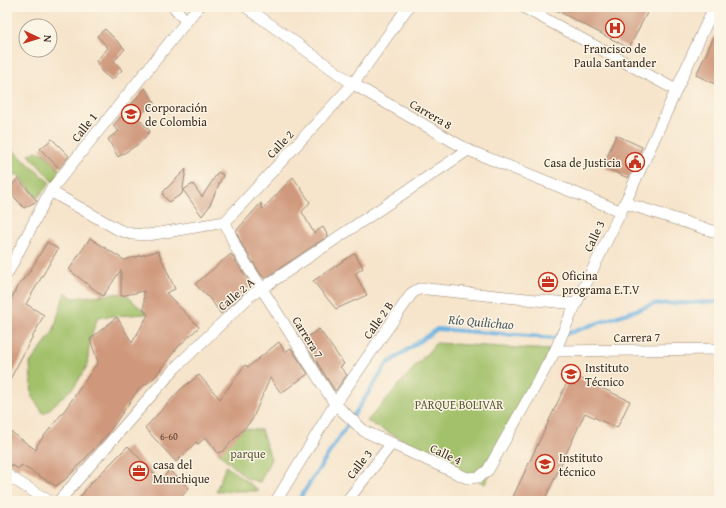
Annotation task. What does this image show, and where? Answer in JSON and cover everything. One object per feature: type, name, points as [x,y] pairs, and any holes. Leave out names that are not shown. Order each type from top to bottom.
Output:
[{"type":"street","points":[[174,7],[185,20]]},
{"type":"street","name":"Calle 1","points":[[7,274],[50,191],[185,20],[198,7]]},
{"type":"street","name":"Carrera 8","points":[[246,7],[353,84],[468,150],[623,207],[719,233]]},
{"type":"street","name":"Calle 2","points":[[225,222],[353,84],[408,7]]},
{"type":"street","points":[[522,7],[676,90]]},
{"type":"street","name":"Calle 3","points":[[488,470],[557,348],[714,7]]},
{"type":"street","name":"Calle 2 A","points":[[59,501],[175,368],[249,298],[468,150]]},
{"type":"street","points":[[50,191],[119,230],[132,234],[148,235],[225,222]]},
{"type":"street","name":"Carrera 7","points":[[225,222],[236,248],[263,288],[335,404],[364,431],[392,443]]},
{"type":"street","name":"Calle 2 B","points":[[276,501],[335,404],[412,293],[419,289],[574,309]]},
{"type":"street","name":"Carrera 7","points":[[557,348],[719,349]]},
{"type":"street","name":"Calle 3","points":[[347,501],[392,443]]},
{"type":"street","name":"Calle 4","points":[[392,443],[467,478],[479,478],[488,470]]},
{"type":"street","points":[[7,475],[48,501]]},
{"type":"green space","points":[[14,151],[50,183],[37,198],[19,175],[12,174],[7,165],[7,156]]},
{"type":"green space","points":[[36,151],[45,154],[61,172],[53,182],[29,155]]},
{"type":"green space","points":[[65,292],[73,298],[124,293],[147,314],[98,317],[90,339],[87,366],[75,386],[44,414],[32,397],[30,363],[53,332]]},
{"type":"green space","name":"PARQUE BOLIVAR","points":[[436,343],[550,350],[485,484],[367,421]]},
{"type":"green space","name":"parque","points":[[243,429],[261,430],[271,459],[260,482],[246,478],[219,453]]},
{"type":"green space","points":[[226,466],[259,491],[216,491]]},
{"type":"building","name":"Francisco de Paula Santander","points":[[550,7],[650,7],[629,48]]},
{"type":"building","points":[[719,26],[719,86],[696,75]]},
{"type":"building","points":[[105,29],[125,49],[114,61],[122,70],[112,80],[102,72],[96,61],[108,48],[97,36]]},
{"type":"building","points":[[145,88],[155,103],[137,117],[150,131],[140,143],[118,157],[108,139],[119,131],[113,126]]},
{"type":"building","points":[[616,135],[642,147],[628,178],[603,167]]},
{"type":"building","points":[[52,139],[69,156],[59,168],[40,149]]},
{"type":"building","points":[[186,169],[182,194],[169,202],[163,195],[164,191]]},
{"type":"building","points":[[218,172],[223,175],[209,207],[202,216],[183,190],[193,184],[202,197]]},
{"type":"building","points":[[293,177],[310,202],[302,212],[314,233],[323,227],[328,236],[265,278],[262,276],[242,245],[236,231],[261,203],[263,209]]},
{"type":"building","points":[[18,178],[37,201],[24,208],[8,190]]},
{"type":"building","points":[[90,238],[124,260],[158,251],[175,289],[166,293],[199,327],[177,348],[154,378],[138,390],[107,435],[67,478],[56,486],[21,465],[19,469],[7,463],[7,429],[36,450],[37,445],[67,407],[98,362],[90,339],[117,317],[132,343],[148,315],[144,310],[144,291],[121,296],[121,270],[103,296],[69,270]]},
{"type":"building","points":[[47,242],[58,249],[26,304],[44,315],[7,385],[7,308],[17,287],[30,271]]},
{"type":"building","points":[[355,253],[363,268],[355,274],[367,295],[336,309],[313,281]]},
{"type":"building","points":[[231,254],[252,286],[221,314],[211,300],[195,284]]},
{"type":"building","points":[[319,329],[344,364],[340,367],[347,375],[335,391],[303,340]]},
{"type":"building","points":[[279,342],[285,352],[291,348],[308,374],[281,393],[270,378],[252,420],[223,451],[218,453],[206,437],[198,444],[196,442],[176,462],[145,428],[180,390],[199,375],[220,399],[245,365],[248,367]]},
{"type":"building","name":"Instituto técnico","points":[[571,374],[630,401],[617,428],[585,413],[544,501],[511,501]]},
{"type":"building","points":[[128,446],[161,481],[169,470],[189,488],[178,501],[77,501],[89,485]]},
{"type":"waterway","name":"Río Quilichao","points":[[298,501],[387,364],[437,329],[554,338],[654,304],[719,302]]},
{"type":"place","name":"Francisco de Paula Santander","points":[[615,28]]},
{"type":"place","name":"Corporación de Colombia","points":[[131,114]]},
{"type":"place","name":"Casa de Justicia","points":[[635,162]]},
{"type":"place","name":"Oficina programa E.T.V","points":[[548,282]]},
{"type":"place","name":"Instituto Técnico","points":[[571,374]]},
{"type":"place","name":"Instituto técnico","points":[[545,464]]},
{"type":"place","name":"casa del Munchique","points":[[139,471]]}]
